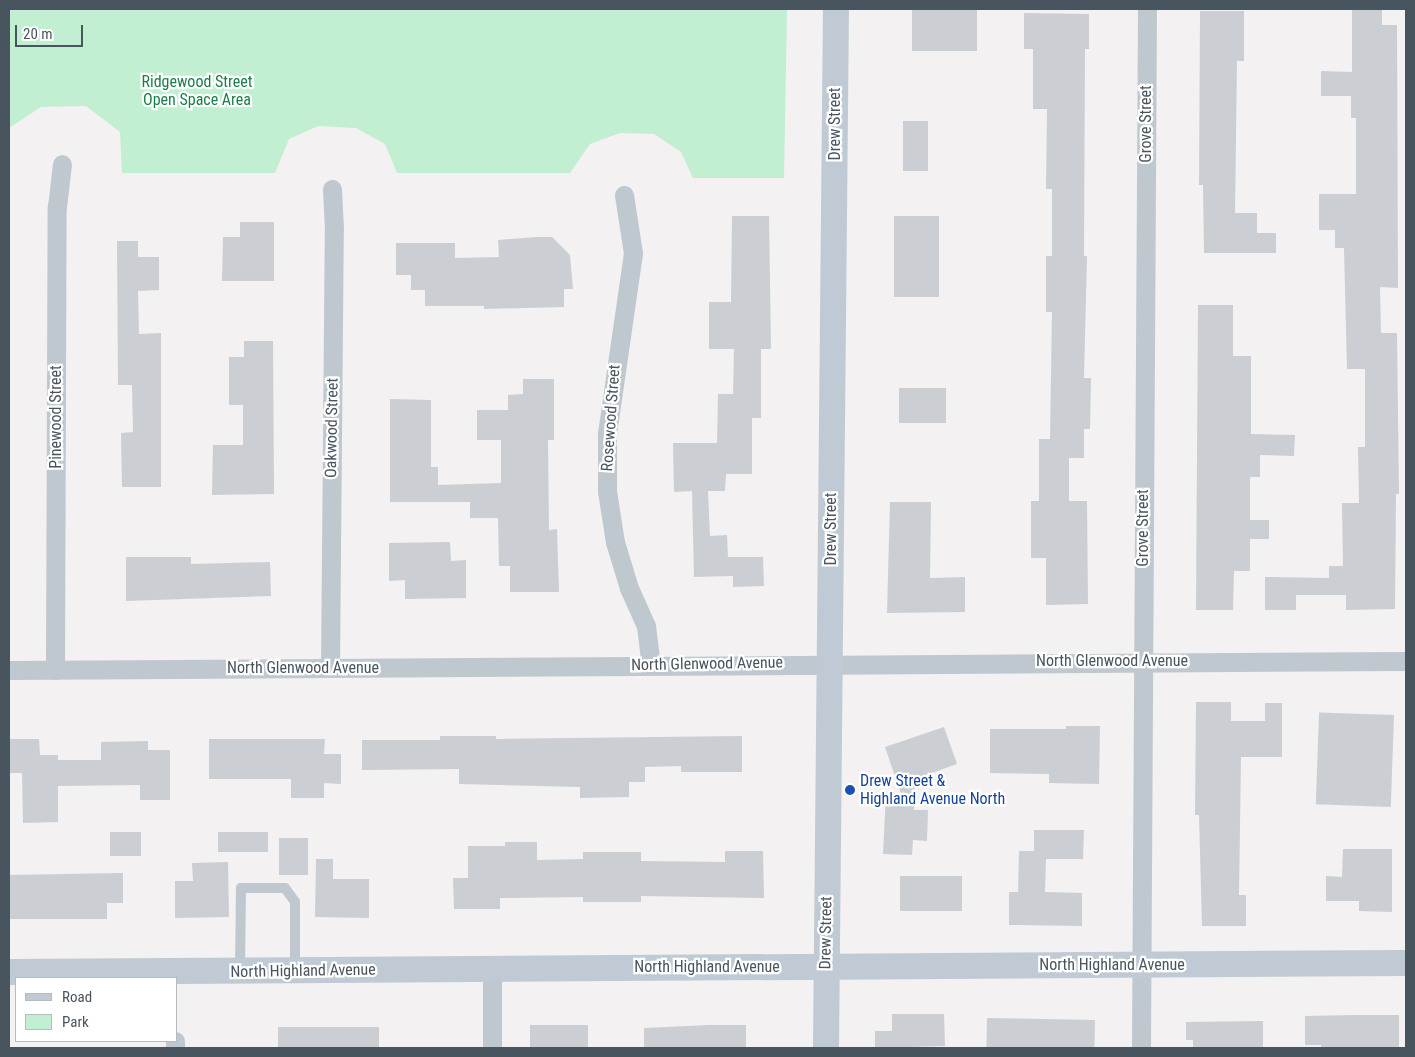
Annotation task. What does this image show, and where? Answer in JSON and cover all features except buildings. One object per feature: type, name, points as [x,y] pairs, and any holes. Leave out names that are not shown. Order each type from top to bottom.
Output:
[{"type":"street","name":"Drew Street","points":[[826,1048],[836,9]]},
{"type":"street","name":"Grove Street","points":[[1141,1048],[1147,9]]},
{"type":"street","name":"Pinewood Street","points":[[55,670],[57,207],[62,164]]},
{"type":"street","name":"Oakwood Street","points":[[330,667],[334,229],[332,189]]},
{"type":"street","name":"Rosewood Street","points":[[624,195],[633,253],[607,434],[607,491],[615,542],[629,588],[646,626],[651,665]]},
{"type":"street","name":"North Glenwood Avenue","points":[[9,670],[830,663],[1406,661]]},
{"type":"street","name":"North Highland Avenue","points":[[9,972],[174,975],[295,970],[1406,962]]},
{"type":"street","points":[[492,968],[492,1048]]},
{"type":"lane","points":[[240,971],[241,888],[285,888],[295,902],[295,970]]},
{"type":"green space","name":"Ridgewood Street Open Space Area","points":[[9,9],[787,9],[784,178],[693,178],[681,152],[654,134],[620,133],[590,144],[570,173],[397,173],[385,144],[356,128],[318,126],[289,139],[275,173],[122,173],[120,132],[86,106],[41,107],[9,128]]},
{"type":"place","name":"Drew Street & Highland Avenue North","points":[[850,790]]}]
